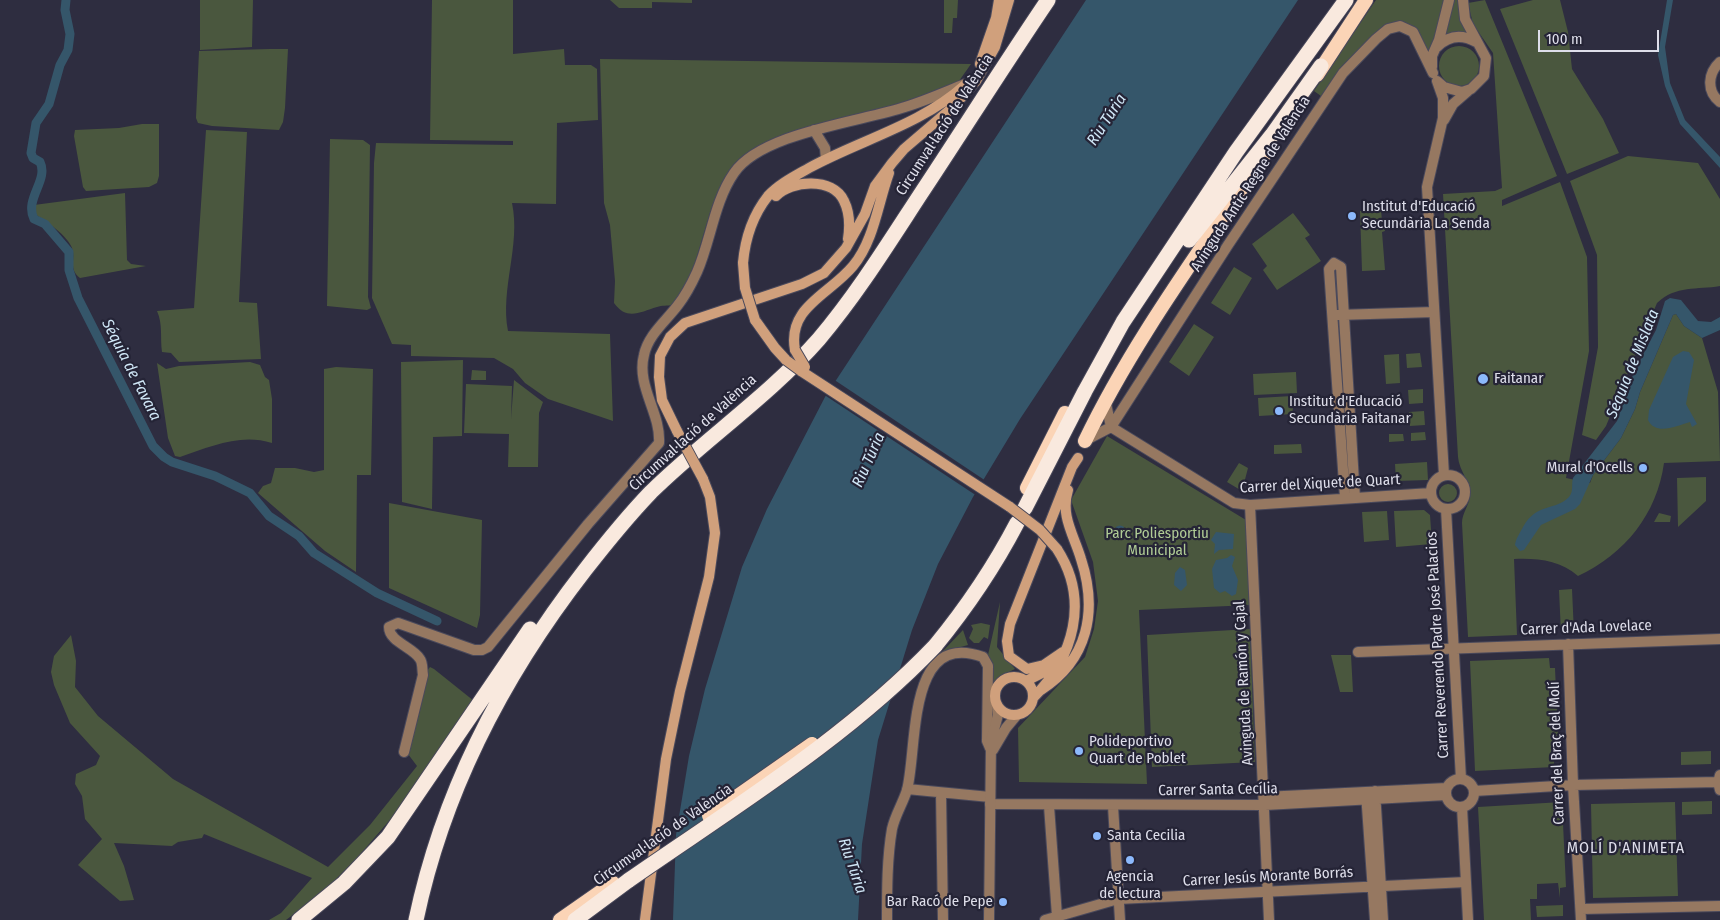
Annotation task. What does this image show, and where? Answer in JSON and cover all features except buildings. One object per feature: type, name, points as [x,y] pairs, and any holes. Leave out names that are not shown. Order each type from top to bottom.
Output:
[{"type":"highway","name":"Circumval·lació de València","points":[[416,920],[438,838],[478,740],[503,691],[551,614],[621,523],[655,489],[787,372],[818,340],[865,280],[1048,0]]},
{"type":"highway","name":"Circumval·lació de València","points":[[574,920],[630,876],[852,723],[887,694],[975,596],[1017,512],[1120,329],[1190,223],[1195,212],[1346,0]]},
{"type":"highway","points":[[1101,363],[1158,282],[1272,135],[1366,0]]},
{"type":"highway","points":[[1085,441],[1105,399],[1138,342],[1291,116],[1321,66]]},
{"type":"highway","points":[[1017,512],[1047,447],[1104,345],[1143,284],[1195,212]]},
{"type":"highway","points":[[299,920],[344,883],[388,837],[465,727],[544,608],[586,556],[621,523]]},
{"type":"highway","points":[[560,920],[630,876]]},
{"type":"main road","points":[[999,0],[980,65],[968,82],[949,100],[826,159],[787,180],[768,196],[754,219],[744,248],[744,288],[755,320],[786,360],[803,369],[1017,512],[1040,530],[1057,549],[1072,576],[1075,598],[1073,628],[1060,662],[1041,690],[1033,698],[1026,711],[1016,716],[1005,714],[997,706],[991,688],[1008,678],[1014,677],[1026,681],[1032,691],[1033,698]]},
{"type":"main road","points":[[645,920],[666,759],[680,690],[709,577],[715,533],[710,497],[703,479],[662,400],[659,376],[660,356],[670,337],[685,323],[802,284],[824,273],[846,248],[865,214],[875,186],[892,162],[904,149],[953,107],[976,81],[995,47],[1009,0]]},
{"type":"main road","points":[[803,369],[795,350],[793,332],[801,314],[843,276],[861,255],[871,233],[892,162]]},
{"type":"main road","points":[[754,219],[779,193],[803,183],[829,186],[844,199],[850,223],[846,248]]},
{"type":"main road","points":[[1041,690],[1051,684],[1073,661],[1080,648],[1088,618],[1085,574],[1064,512],[1066,498],[1085,441]]},
{"type":"main road","points":[[1063,652],[1044,665],[1027,670],[1009,656],[1007,641],[1026,584],[1072,467],[1078,458]]},
{"type":"main road","points":[[1026,681],[1042,673],[1063,652]]},
{"type":"street","points":[[1444,476],[1427,187],[1442,126],[1443,98],[1431,65],[1449,0]]},
{"type":"street","points":[[1442,126],[1453,104],[1478,84],[1487,67],[1483,49],[1476,42],[1465,19],[1463,0]]},
{"type":"street","name":"Avinguda Antic Regne de València","points":[[1111,427],[1228,245],[1343,72],[1388,29],[1400,26],[1407,27],[1413,32],[1435,77]]},
{"type":"street","points":[[1436,49],[1442,42],[1459,36],[1476,42]]},
{"type":"street","points":[[1719,62],[1713,70],[1710,86],[1712,93],[1720,102]]},
{"type":"street","points":[[1435,77],[1452,91],[1471,89]]},
{"type":"street","points":[[404,752],[423,675],[422,662],[419,657],[391,635],[389,627],[398,623],[474,650],[482,650],[488,647],[588,524],[659,443],[660,434],[644,385],[642,370],[644,354],[651,338],[680,303],[697,272],[726,186],[735,171],[758,150],[814,130],[905,107],[968,82]]},
{"type":"street","points":[[814,130],[825,148],[826,159]]},
{"type":"street","points":[[1334,263],[1341,267],[1350,498],[1328,269],[1334,263]]},
{"type":"street","points":[[1332,315],[1434,312]]},
{"type":"street","points":[[1085,441],[1111,427],[1105,399]]},
{"type":"street","name":"Carrer del Xiquet de Quart","points":[[1111,427],[1234,503],[1250,505],[1431,493]]},
{"type":"street","points":[[1444,476],[1455,477],[1463,485],[1465,491],[1464,497],[1457,506],[1446,509],[1434,502],[1431,493],[1436,480],[1444,476]]},
{"type":"street","name":"Avinguda de Ramón y Cajal","points":[[1250,505],[1269,920]]},
{"type":"street","name":"Carrer Reverendo Padre José Palacios","points":[[1446,509],[1460,779]]},
{"type":"street","name":"Carrer d'Ada Lovelace","points":[[1358,652],[1720,639]]},
{"type":"street","name":"Carrer del Braç del Molí","points":[[1568,644],[1573,785],[1581,920]]},
{"type":"street","points":[[887,920],[892,828],[907,789],[914,725],[924,682],[938,662],[952,652],[967,651],[983,657],[988,666],[991,688],[987,741],[991,753]]},
{"type":"street","points":[[989,920],[991,741],[998,715],[997,706]]},
{"type":"street","points":[[991,753],[1006,728],[1016,716]]},
{"type":"street","points":[[1460,779],[1468,781],[1474,791],[1472,802],[1462,807],[1454,805],[1447,791],[1452,781],[1460,779]]},
{"type":"street","points":[[1474,791],[1573,785],[1719,782]]},
{"type":"street","name":"Carrer Santa Cecília","points":[[907,789],[990,801],[1049,806],[1264,801],[1447,791]]},
{"type":"street","points":[[941,793],[943,920]]},
{"type":"street","points":[[1371,795],[1377,888],[1383,920]]},
{"type":"street","points":[[1049,806],[1057,916]]},
{"type":"street","points":[[1113,806],[1120,920]]},
{"type":"street","points":[[1462,807],[1468,920]]},
{"type":"street","points":[[649,920],[657,837]]},
{"type":"street","name":"Carrer Jesús Morante Borrás","points":[[1045,920],[1118,899],[1268,891],[1377,888],[1466,882]]},
{"type":"street","points":[[1375,920],[1377,888]]},
{"type":"street","points":[[1581,909],[1720,906]]},
{"type":"green space","points":[[200,0],[253,0],[252,47],[200,50]]},
{"type":"green space","points":[[432,0],[513,0],[513,54],[564,49],[565,65],[591,65],[597,69],[598,120],[557,123],[556,204],[512,203],[514,235],[506,315],[508,331],[610,334],[613,421],[548,399],[525,383],[513,369],[494,358],[411,356],[411,345],[392,344],[372,298],[376,143],[513,145],[513,141],[430,140]]},
{"type":"green space","points":[[610,0],[692,0],[692,3],[652,2],[652,8],[619,8]]},
{"type":"green space","points":[[944,0],[958,0],[957,18],[953,18],[952,33],[944,33]]},
{"type":"green space","points":[[1376,0],[1446,0],[1436,40],[1428,51],[1413,27],[1397,22],[1346,65],[1321,96],[1314,91]]},
{"type":"green space","points":[[1452,0],[1459,0],[1468,33],[1445,36]]},
{"type":"green space","points":[[1485,0],[1557,176],[1502,200],[1502,206],[1560,182],[1587,257],[1589,351],[1566,478],[1590,483],[1593,475],[1621,438],[1635,409],[1640,392],[1673,315],[1676,314],[1684,326],[1702,338],[1718,392],[1720,461],[1664,463],[1654,499],[1636,530],[1610,556],[1578,576],[1556,563],[1531,559],[1514,559],[1517,635],[1468,637],[1462,523],[1470,491],[1458,457],[1443,194],[1495,191],[1502,188],[1493,53],[1473,24],[1468,3]]},
{"type":"green space","points":[[1533,0],[1560,0],[1568,32],[1572,69],[1603,119],[1619,153],[1567,174],[1500,9]]},
{"type":"green space","points":[[1463,46],[1470,49],[1476,55],[1479,66],[1478,74],[1470,83],[1463,86],[1455,86],[1448,83],[1440,74],[1439,62],[1442,55],[1451,47]]},
{"type":"green space","points":[[288,49],[285,108],[283,122],[279,130],[212,126],[198,123],[196,118],[199,51]]},
{"type":"green space","points":[[600,59],[971,64],[959,81],[935,91],[902,103],[809,128],[756,147],[725,177],[710,213],[694,266],[684,289],[673,305],[659,306],[634,314],[624,312],[614,303],[615,281],[610,225],[604,203]]},
{"type":"green space","points":[[142,124],[159,124],[159,176],[157,183],[149,187],[86,191],[83,187],[74,136],[75,130],[119,128]]},
{"type":"green space","points":[[206,130],[247,132],[239,302],[257,303],[261,359],[179,362],[171,353],[162,352],[161,326],[157,311],[194,308]]},
{"type":"green space","points":[[330,139],[363,140],[370,145],[368,297],[371,308],[367,310],[327,306]]},
{"type":"green space","points":[[1628,156],[1698,163],[1720,199],[1720,286],[1679,291],[1664,297],[1657,303],[1606,426],[1596,440],[1582,435],[1598,347],[1597,255],[1570,181]]},
{"type":"green space","points":[[125,193],[127,260],[131,264],[146,266],[80,278],[74,271],[73,252],[70,243],[56,229],[36,215],[34,205]]},
{"type":"green space","points":[[1381,210],[1385,231],[1382,232],[1385,270],[1362,271],[1360,211]]},
{"type":"green space","points":[[1293,213],[1310,235],[1305,238],[1321,261],[1277,290],[1263,270],[1267,266],[1252,244]]},
{"type":"green space","points":[[1234,267],[1252,278],[1230,315],[1211,303]]},
{"type":"green space","points":[[1194,324],[1214,337],[1189,376],[1169,362]]},
{"type":"green space","points":[[1420,353],[1422,367],[1407,368],[1406,354]]},
{"type":"green space","points":[[1399,354],[1400,383],[1386,384],[1384,355]]},
{"type":"green space","points":[[463,360],[462,436],[433,437],[432,509],[402,502],[401,362]]},
{"type":"green space","points":[[250,362],[260,365],[265,377],[269,380],[272,399],[272,443],[260,440],[237,440],[225,442],[180,457],[175,456],[168,438],[157,363],[166,369],[179,366]]},
{"type":"green space","points":[[336,367],[373,369],[371,475],[357,475],[356,572],[325,551],[258,493],[263,486],[271,483],[275,468],[295,468],[314,472],[324,470],[324,369]]},
{"type":"green space","points":[[472,370],[486,371],[486,380],[471,380]]},
{"type":"green space","points":[[1296,372],[1297,393],[1254,395],[1253,374]]},
{"type":"green space","points":[[514,380],[543,402],[539,413],[538,467],[508,467],[509,434],[464,433],[466,384],[512,386],[511,419]]},
{"type":"green space","points":[[1423,389],[1423,403],[1409,404],[1408,390]]},
{"type":"green space","points":[[1292,396],[1293,414],[1259,416],[1258,398]]},
{"type":"green space","points":[[1424,411],[1425,425],[1410,426],[1409,412]]},
{"type":"green space","points":[[1425,432],[1426,440],[1411,441],[1411,433]]},
{"type":"green space","points":[[1389,434],[1403,434],[1404,441],[1389,442]]},
{"type":"green space","name":"Parc Poliesportiu Municipal","points":[[1107,436],[1246,520],[1251,605],[1139,610],[1147,784],[1019,782],[1018,728],[1085,657],[1094,629],[1098,601],[1093,562],[1071,500]]},
{"type":"green space","points":[[1301,444],[1302,453],[1274,454],[1274,445]]},
{"type":"green space","points":[[1427,462],[1428,480],[1396,481],[1395,464]]},
{"type":"green space","points":[[1239,463],[1248,468],[1242,491],[1227,482]]},
{"type":"green space","points":[[1706,477],[1706,501],[1678,527],[1677,478]]},
{"type":"green space","points":[[1448,484],[1454,487],[1457,493],[1454,499],[1448,502],[1442,499],[1439,493],[1442,487]]},
{"type":"green space","points":[[389,503],[482,520],[480,615],[477,628],[389,588]]},
{"type":"green space","points":[[1424,510],[1430,515],[1432,544],[1396,547],[1394,511]]},
{"type":"green space","points":[[1387,511],[1389,540],[1364,542],[1362,512]]},
{"type":"green space","points":[[1659,513],[1671,516],[1670,522],[1654,522]]},
{"type":"green space","points":[[1572,589],[1574,633],[1561,633],[1559,590]]},
{"type":"green space","points":[[1000,602],[997,647],[1015,669],[1000,676],[992,686],[993,664],[988,655]]},
{"type":"green space","points":[[981,623],[990,625],[988,639],[984,637],[979,643],[974,643],[969,638],[973,629],[971,625]]},
{"type":"green space","points":[[1250,629],[1255,762],[1152,767],[1147,635]]},
{"type":"green space","points":[[963,630],[968,645],[942,652]]},
{"type":"green space","points":[[71,635],[76,661],[75,687],[98,716],[173,779],[328,867],[370,825],[417,766],[408,754],[420,710],[425,674],[430,667],[474,701],[401,807],[357,858],[323,892],[286,920],[269,920],[281,913],[312,878],[204,834],[202,838],[178,842],[172,846],[114,843],[124,866],[134,900],[120,901],[78,865],[102,839],[85,819],[82,796],[75,784],[76,774],[96,765],[100,756],[70,723],[54,685],[51,672],[54,656]]},
{"type":"green space","points":[[1331,655],[1351,655],[1353,692],[1340,692]]},
{"type":"green space","points":[[1549,658],[1550,668],[1555,668],[1559,756],[1554,756],[1554,767],[1475,771],[1470,661]]},
{"type":"green space","points":[[1711,751],[1711,764],[1681,765],[1681,752]]},
{"type":"green space","points":[[1712,801],[1712,814],[1682,815],[1682,802]]},
{"type":"green space","points":[[1562,802],[1566,887],[1560,888],[1560,898],[1558,883],[1537,884],[1537,899],[1530,899],[1531,920],[1484,920],[1478,807]]},
{"type":"green space","points":[[1675,802],[1678,896],[1593,898],[1591,804]]},
{"type":"green space","points":[[1563,905],[1563,916],[1537,917],[1536,906]]},
{"type":"water","name":"Riu Túria","points":[[1086,0],[1298,0],[1020,419],[973,497],[938,564],[912,630],[878,740],[862,844],[858,920],[673,920],[676,835],[689,756],[705,689],[742,567],[767,509],[825,397]]},
{"type":"water","points":[[1667,0],[1673,0],[1665,47],[1670,83],[1685,120],[1720,157],[1720,168],[1680,124],[1665,86],[1658,55]]},
{"type":"water","points":[[1670,298],[1681,300],[1698,321],[1711,322],[1720,317],[1720,330],[1702,338],[1684,326],[1676,314],[1673,315],[1640,392],[1635,409],[1621,438],[1593,475],[1580,504],[1575,509],[1541,525],[1524,550],[1520,551],[1515,545],[1528,519],[1540,510],[1558,504],[1571,495],[1573,478],[1617,421],[1634,372],[1656,330],[1665,301]]},
{"type":"water","points":[[1683,351],[1689,352],[1694,360],[1686,404],[1697,424],[1692,427],[1690,422],[1673,427],[1656,428],[1648,420],[1649,410],[1673,357]]},
{"type":"water","points":[[1120,525],[1126,531],[1120,537],[1114,531]]},
{"type":"water","points":[[1216,532],[1234,534],[1233,549],[1219,550],[1214,554],[1215,544],[1211,540]]},
{"type":"water","points":[[1231,555],[1235,557],[1232,566],[1238,580],[1236,594],[1232,596],[1225,591],[1220,593],[1214,588],[1212,569],[1216,560],[1227,558]]},
{"type":"water","points":[[1180,567],[1185,570],[1187,585],[1181,591],[1174,585],[1175,573]]},
{"type":"pier","points":[[833,379],[986,481],[977,496],[823,394]]},
{"type":"waterway","name":"Séquia de Favara","points":[[66,0],[65,10],[70,34],[68,50],[60,65],[49,104],[36,123],[31,153],[33,158],[40,162],[42,169],[32,204],[32,212],[34,219],[45,224],[69,252],[69,270],[78,298],[153,446],[172,462],[215,476],[250,493],[269,516],[299,536],[314,553],[377,593],[437,621]]},
{"type":"place","name":"Institut d'Educació Secundària La Senda","points":[[1352,216]]},
{"type":"place","name":"Faitanar","points":[[1483,379]]},
{"type":"place","name":"Institut d'Educació Secundària Faitanar","points":[[1279,411]]},
{"type":"place","name":"Mural d'Ocells","points":[[1643,468]]},
{"type":"place","name":"Polideportivo Quart de Poblet","points":[[1079,751]]},
{"type":"place","name":"Santa Cecilia","points":[[1097,836]]},
{"type":"place","name":"Agencia de lectura","points":[[1130,860]]},
{"type":"place","name":"Bar Racó de Pepe","points":[[1003,902]]},
{"type":"district","name":"MOLÍ D'ANIMETA","points":[[1626,849]]},
{"type":"water label","name":"Séquia de Mislata","points":[[1633,364]]}]
